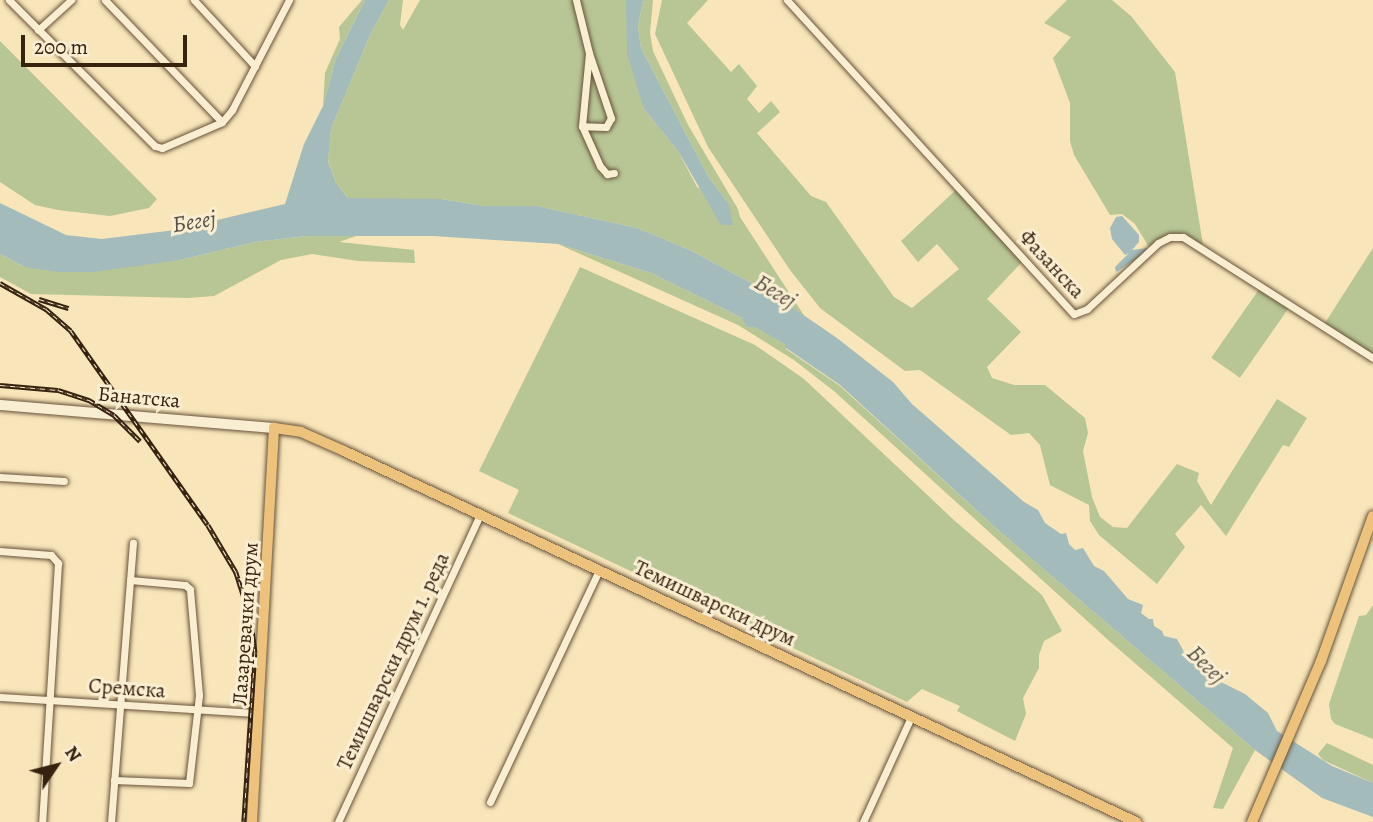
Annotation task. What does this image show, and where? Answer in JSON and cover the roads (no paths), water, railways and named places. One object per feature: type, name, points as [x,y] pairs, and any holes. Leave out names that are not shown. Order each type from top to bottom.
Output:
[{"type":"main road","name":"Банатска","points":[[0,405],[274,428]]},
{"type":"main road","name":"Темишварски друм","points":[[274,428],[308,434],[1136,822]]},
{"type":"main road","name":"Лазаревачки друм","points":[[252,822],[274,428]]},
{"type":"main road","points":[[1252,821],[1301,713],[1373,516]]},
{"type":"street","points":[[9,0],[155,146],[171,147],[222,122],[232,110],[285,2]]},
{"type":"street","points":[[38,30],[71,0]]},
{"type":"street","points":[[105,0],[222,122]]},
{"type":"street","points":[[194,0],[255,66]]},
{"type":"street","points":[[576,0],[589,53],[611,121],[606,127],[582,126]]},
{"type":"street","name":"Фазанска","points":[[787,0],[1074,314],[1087,309],[1158,243],[1170,237],[1183,237],[1373,358]]},
{"type":"street","points":[[589,53],[582,126],[600,166],[607,174],[614,173]]},
{"type":"street","points":[[0,477],[64,481]]},
{"type":"street","name":"Темишварски друм 1. реда","points":[[338,822],[480,515]]},
{"type":"street","points":[[111,822],[118,705],[133,543]]},
{"type":"street","points":[[0,551],[51,555],[56,558],[41,822]]},
{"type":"street","points":[[490,802],[599,570]]},
{"type":"street","points":[[114,780],[186,784],[191,781],[197,710],[198,676],[190,589],[185,585],[130,580]]},
{"type":"street","name":"Сремска","points":[[0,696],[251,713]]},
{"type":"street","points":[[863,822],[911,717]]},
{"type":"water","points":[[365,0],[389,0],[370,35],[331,129],[328,161],[336,183],[348,198],[442,199],[484,206],[537,206],[637,228],[690,250],[777,297],[837,338],[893,382],[912,404],[1024,502],[1038,510],[1045,523],[1061,534],[1066,533],[1069,544],[1075,550],[1083,548],[1094,566],[1104,571],[1128,599],[1143,605],[1141,613],[1153,619],[1154,626],[1162,631],[1164,636],[1177,639],[1184,652],[1193,655],[1215,679],[1245,694],[1268,713],[1277,731],[1332,766],[1373,783],[1373,817],[1322,798],[1255,750],[998,530],[840,385],[786,348],[785,344],[755,327],[747,327],[742,318],[651,273],[558,244],[433,236],[307,236],[255,242],[180,260],[94,272],[59,272],[25,267],[0,254],[0,203],[66,235],[102,239],[175,230],[285,204],[304,144],[323,106],[336,58]]},
{"type":"water","points":[[626,0],[643,0],[638,26],[641,48],[709,178],[729,204],[733,225],[721,225],[678,151],[644,109],[627,54]]},
{"type":"water","points":[[1122,216],[1139,235],[1139,242],[1132,250],[1147,248],[1143,255],[1116,272],[1115,267],[1129,253],[1125,255],[1112,239],[1110,228],[1116,217]]},
{"type":"railway","points":[[0,283],[46,309],[71,331],[208,525],[236,572],[251,619],[255,653],[244,822]]},
{"type":"railway","points":[[39,299],[69,308]]},
{"type":"railway","points":[[0,385],[58,390],[89,400],[114,415],[140,441]]},
{"type":"water label","name":"Бегеј","points":[[194,222]]},
{"type":"water label","name":"Бегеј","points":[[775,292]]},
{"type":"water label","name":"Бегеј","points":[[1206,665]]}]
